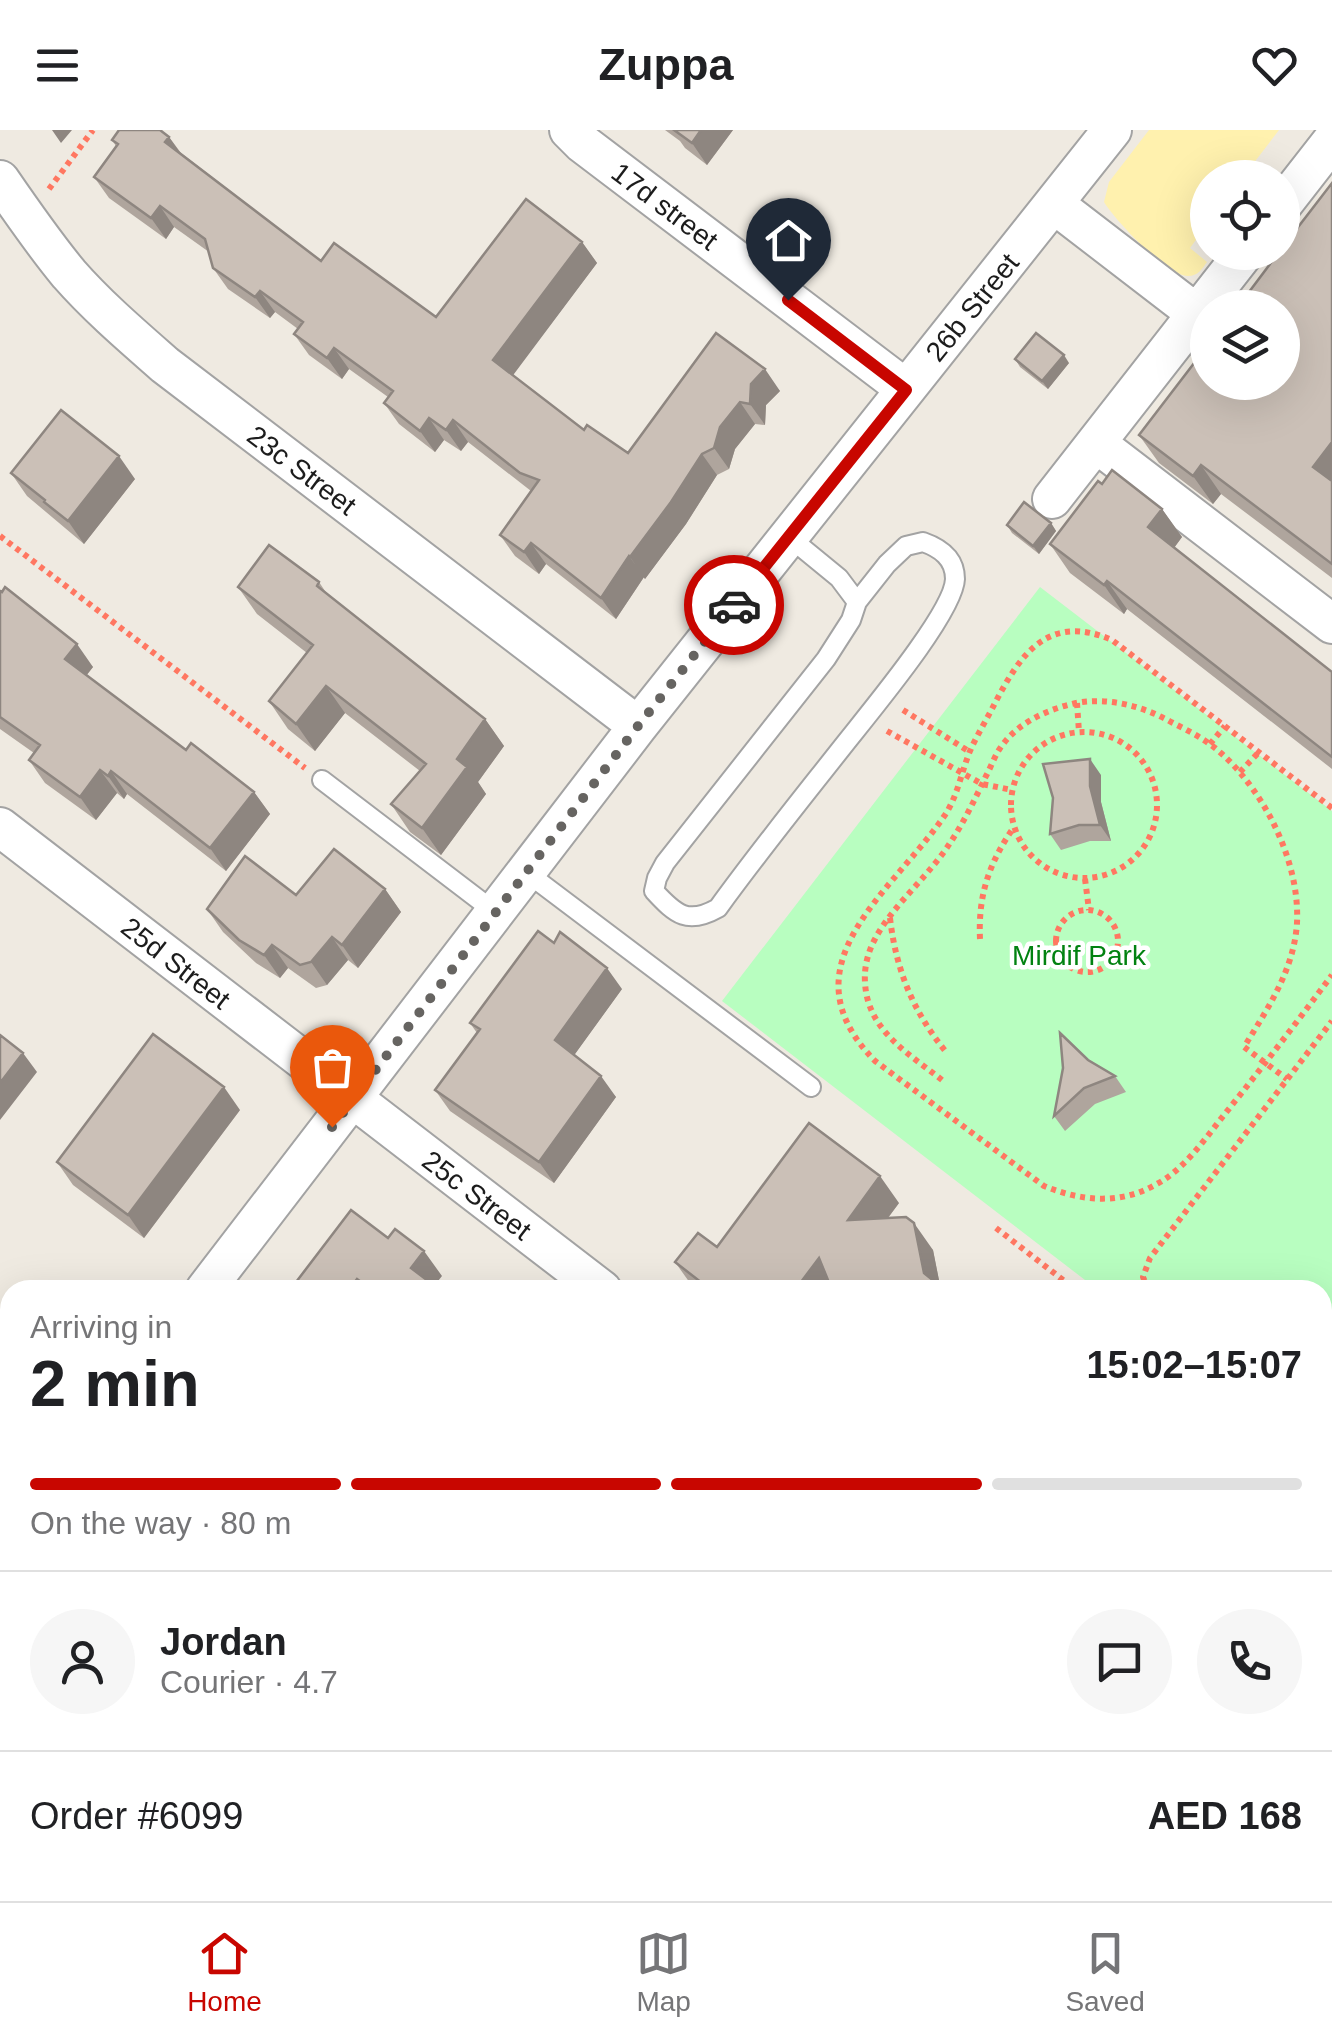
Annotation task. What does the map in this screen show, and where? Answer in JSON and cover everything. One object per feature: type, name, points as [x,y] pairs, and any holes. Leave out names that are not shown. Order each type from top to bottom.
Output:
[{"type":"street","name":"17d street","points":[[569,130],[906,390]]},
{"type":"street","name":"26b Street","points":[[213,1280],[638,726],[1112,130]]},
{"type":"street","points":[[1300,181],[1332,141]]},
{"type":"street","name":"23c Street","points":[[0,180],[71,276],[165,365],[638,726]]},
{"type":"street","points":[[1054,204],[1190,309]]},
{"type":"street","points":[[1216,290],[1231,270]]},
{"type":"street","points":[[1052,499],[1190,323]]},
{"type":"street","points":[[1096,443],[1332,624]]},
{"type":"street","name":"25d Street","points":[[0,828],[353,1100]]},
{"type":"street","name":"25c Street","points":[[353,1100],[589,1280]]},
{"type":"lane","points":[[788,536],[839,578],[858,602]]},
{"type":"lane","points":[[923,542],[940,549],[952,563],[955,579],[951,596],[882,697],[718,908],[702,916],[684,917],[654,891],[665,863],[826,659],[858,602],[887,564],[906,546],[923,542]]},
{"type":"lane","points":[[322,780],[496,912]]},
{"type":"lane","points":[[526,872],[811,1087]]},
{"type":"path","points":[[26,220],[93,130]]},
{"type":"path","points":[[0,536],[322,780]]},
{"type":"path","points":[[1332,808],[1112,640],[1083,631],[1068,631],[1039,642],[1017,663],[970,752],[954,798],[851,936],[842,957],[839,980],[844,1014],[859,1044],[875,1062],[1044,1186],[1066,1195],[1111,1199],[1155,1185],[1190,1157],[1332,975]]},
{"type":"path","points":[[882,697],[970,752]]},
{"type":"path","points":[[942,1080],[889,1038],[871,1010],[866,995],[866,961],[872,944],[950,844],[1002,744],[1021,725],[1045,713],[1078,703],[1098,702],[1151,711],[1210,744],[1256,792],[1288,854],[1297,900],[1294,947],[1276,996],[1244,1047],[1287,1079]]},
{"type":"path","points":[[1078,703],[1079,732]]},
{"type":"path","points":[[864,719],[982,784],[1012,790]]},
{"type":"path","points":[[1210,744],[1225,726]]},
{"type":"path","points":[[1079,732],[1099,734],[1133,751],[1154,784],[1156,822],[1149,840],[1122,868],[1104,876],[1066,876],[1049,870],[1034,859],[1014,828],[1012,790],[1029,756],[1044,744],[1079,732]]},
{"type":"path","points":[[1240,772],[1259,752]]},
{"type":"path","points":[[980,939],[981,895],[988,870],[1014,828]]},
{"type":"path","points":[[1085,878],[1089,910]]},
{"type":"path","points":[[1089,910],[1110,921],[1118,943],[1108,964],[1086,972],[1064,962],[1056,939],[1066,918],[1089,910]]},
{"type":"path","points":[[890,917],[908,995],[946,1052]]},
{"type":"path","points":[[1144,1280],[1150,1258],[1332,1021]]},
{"type":"path","points":[[996,1228],[1063,1280]]},
{"type":"sand","points":[[1149,130],[1279,130],[1256,160],[1190,160],[1190,270],[1201,270],[1194,275],[1179,274],[1168,267],[1130,234],[1104,202],[1109,182]]},
{"type":"green space","name":"Mirdif Park","points":[[1040,587],[1332,811],[1332,1280],[1085,1280],[722,1001]]},
{"type":"building","points":[[119,130],[160,130],[169,137],[165,142],[321,261],[334,243],[436,317],[526,199],[582,242],[493,360],[584,430],[587,425],[628,453],[716,333],[765,369],[751,384],[750,404],[740,402],[720,427],[714,448],[702,454],[601,598],[531,543],[524,552],[500,535],[539,480],[520,473],[453,420],[446,430],[429,418],[420,431],[384,403],[393,391],[334,348],[327,358],[294,334],[303,322],[260,291],[255,297],[213,268],[205,239],[160,206],[151,218],[94,177],[118,144],[112,140]]},
{"type":"building","points":[[674,130],[701,130],[692,143]]},
{"type":"building","points":[[1332,183],[1332,442],[1313,467],[1332,481],[1332,564],[1201,465],[1193,476],[1139,435],[1190,368],[1190,400],[1300,400],[1300,290],[1250,290],[1266,270],[1300,270],[1300,225]]},
{"type":"building","points":[[1036,333],[1064,355],[1042,381],[1015,359]]},
{"type":"building","points":[[61,410],[119,456],[68,521],[11,473]]},
{"type":"building","points":[[1112,470],[1162,509],[1148,527],[1332,672],[1332,757],[1107,581],[1104,585],[1050,544],[1098,481],[1102,484]]},
{"type":"building","points":[[1024,502],[1051,523],[1033,546],[1007,525]]},
{"type":"building","points":[[269,545],[485,719],[457,759],[467,767],[422,828],[391,804],[426,764],[326,686],[296,724],[269,701],[313,645],[238,587]]},
{"type":"building","points":[[5,587],[77,644],[65,659],[186,750],[191,743],[254,792],[210,848],[111,771],[108,776],[100,770],[80,797],[29,760],[40,745],[0,717],[0,591]]},
{"type":"building","points":[[1090,759],[1090,786],[1100,825],[1079,825],[1050,834],[1053,798],[1043,764]]},
{"type":"building","points":[[334,849],[385,889],[342,945],[332,937],[311,962],[300,965],[272,945],[264,955],[239,940],[207,909],[245,856],[296,895]]},
{"type":"building","points":[[538,931],[554,943],[560,932],[607,968],[555,1040],[601,1076],[539,1162],[435,1090],[480,1029],[470,1023]]},
{"type":"building","points":[[1060,1033],[1088,1060],[1115,1076],[1084,1088],[1054,1116],[1063,1068]]},
{"type":"building","points":[[153,1034],[224,1087],[128,1215],[57,1162]]},
{"type":"building","points":[[0,1035],[23,1053],[0,1083]]},
{"type":"building","points":[[809,1123],[880,1176],[848,1220],[906,1217],[914,1223],[924,1273],[933,1280],[828,1280],[819,1258],[802,1280],[698,1280],[675,1262],[698,1233],[717,1247]]},
{"type":"building","points":[[351,1210],[388,1238],[395,1229],[424,1251],[411,1268],[427,1280],[298,1280]]},
{"type":"way so far","points":[[332,1127],[734,605]]},
{"type":"route","points":[[734,605],[906,390],[788,300]]}]
